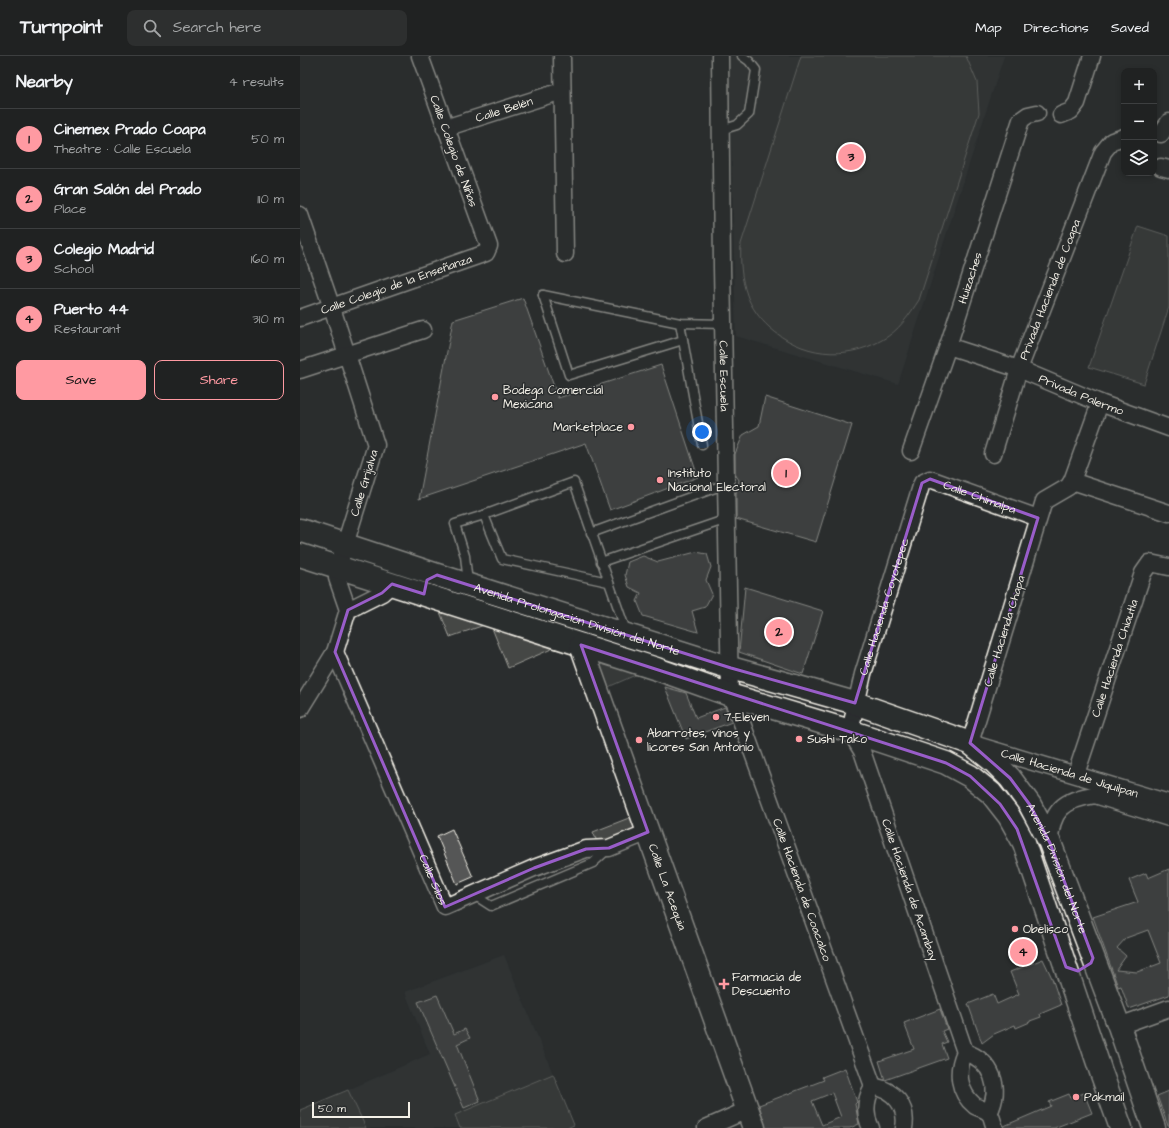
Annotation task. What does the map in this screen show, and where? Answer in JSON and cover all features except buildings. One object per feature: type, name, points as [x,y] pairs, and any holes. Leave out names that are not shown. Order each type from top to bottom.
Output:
[{"type":"main road","name":"Avenida Prolongación División del Norte","points":[[300,530],[437,576],[730,668],[856,703]]},
{"type":"main road","name":"Avenida Prolongación División del Norte","points":[[300,555],[657,669],[730,695],[850,731]]},
{"type":"main road","points":[[397,585],[408,585],[412,579],[412,572],[409,566]]},
{"type":"main road","points":[[428,595],[425,584],[430,578],[437,576]]},
{"type":"main road","name":"Calle La Acequia","points":[[581,645],[750,1119]]},
{"type":"main road","name":"Avenida División del Norte","points":[[856,703],[970,743],[994,762],[1010,778],[1030,805],[1050,843],[1119,1026],[1154,1128]]},
{"type":"main road","name":"Avenida División del Norte","points":[[850,731],[946,763],[970,776],[991,793],[1009,816],[1024,843],[1121,1128]]},
{"type":"main road","points":[[1069,977],[1076,979],[1089,973],[1096,967]]},
{"type":"street","name":"Calle Colegio de Niñas","points":[[420,56],[489,246]]},
{"type":"street","points":[[562,56],[565,254]]},
{"type":"street","name":"Calle Escuela","points":[[720,56],[730,695]]},
{"type":"street","points":[[1061,115],[1070,111],[1077,103],[1092,56]]},
{"type":"street","name":"Calle Belén","points":[[446,128],[562,91]]},
{"type":"street","name":"Huizaches","points":[[912,451],[948,346],[1021,120],[1028,114],[1037,113]]},
{"type":"street","name":"Privada Hacienda de Coapa","points":[[993,454],[1019,369],[1103,152],[1112,141],[1121,138]]},
{"type":"street","name":"Calle Grijalva","points":[[300,215],[332,308],[376,446],[338,567]]},
{"type":"street","name":"Calle Colegio de la Enseñanza","points":[[300,318],[478,257],[486,253],[489,246]]},
{"type":"street","points":[[300,370],[423,330]]},
{"type":"street","name":"Privada Palermo","points":[[948,346],[1019,369],[1100,403],[1169,428]]},
{"type":"street","points":[[1100,403],[1072,481],[1169,513]]},
{"type":"street","name":"Calle Chimalpa","points":[[922,483],[930,478],[1038,518]]},
{"type":"street","name":"Calle Hacienda Chapa","points":[[970,743],[1044,501],[1068,487],[1072,481]]},
{"type":"street","name":"Calle Hacienda Coyotepec","points":[[850,731],[863,674],[922,483]]},
{"type":"street","name":"Calle Hacienda Chiautla","points":[[1076,774],[1143,573],[1150,563],[1169,567]]},
{"type":"street","points":[[300,709],[335,652],[348,610],[337,578],[338,567]]},
{"type":"street","points":[[348,610],[397,585]]},
{"type":"street","name":"Calle Silos","points":[[335,652],[445,907],[534,868],[586,849],[609,848],[648,832]]},
{"type":"street","name":"Calle Hacienda de Coacalco","points":[[730,695],[738,712],[873,1086]]},
{"type":"street","name":"Calle Hacienda de Acambay","points":[[850,731],[862,751],[965,1052]]},
{"type":"street","name":"Calle Hacienda de Jiquilpan","points":[[970,743],[1169,803]]},
{"type":"street","name":"Calle Hacienda de Jiquilpan","points":[[1050,843],[1050,829],[1053,818],[1060,808],[1070,800],[1082,796],[1095,795],[1169,818]]},
{"type":"street","points":[[1119,1026],[1169,1008]]},
{"type":"street","points":[[989,1113],[996,1092],[993,1078],[985,1064],[979,1058],[965,1052],[961,1059],[959,1075],[963,1091],[974,1104],[989,1113],[995,1128]]},
{"type":"street","points":[[871,1128],[866,1108],[869,1093],[873,1086],[886,1090],[897,1099],[904,1111],[904,1128]]},
{"type":"street","points":[[706,1128],[750,1119]]},
{"type":"lane","points":[[721,130],[737,125],[749,114],[756,70],[749,60],[742,56]]},
{"type":"lane","points":[[683,340],[569,375],[543,294],[680,323],[723,324]]},
{"type":"lane","points":[[680,323],[702,445]]},
{"type":"lane","points":[[468,585],[465,556],[455,524],[574,482],[608,582],[628,635]]},
{"type":"lane","points":[[591,533],[726,484]]},
{"type":"lane","points":[[484,515],[502,559],[608,582]]},
{"type":"lane","points":[[601,562],[727,519]]},
{"type":"highlighted area","points":[[930,479],[1038,518],[970,743],[1010,778],[1030,805],[1050,843],[1093,958],[1091,963],[1078,971],[1066,967],[1017,829],[1000,804],[970,776],[946,763],[581,645],[648,832],[609,848],[586,849],[534,868],[445,907],[335,652],[348,610],[382,593],[392,584],[424,594],[427,580],[437,575],[731,668],[855,703],[922,483]]},
{"type":"shaded area","points":[[729,56],[1004,56],[898,384],[736,336]]},
{"type":"shaded area","points":[[801,56],[966,56],[977,82],[979,113],[919,300],[894,332],[868,347],[853,351],[838,353],[824,352],[795,344],[782,337],[759,317],[753,308],[747,295],[742,276],[741,244]]},
{"type":"shaded area","points":[[1138,226],[1169,236],[1169,307],[1144,384],[1089,367]]},
{"type":"shaded area","points":[[436,602],[556,647],[508,668],[490,623],[450,637]]},
{"type":"shaded area","points":[[594,658],[640,673],[606,688]]},
{"type":"shaded area","points":[[634,816],[638,828],[598,844],[593,832]]},
{"type":"shaded area","points":[[504,955],[553,1074],[455,1115],[460,1128],[366,1128],[348,1090],[430,1054],[405,992]]},
{"type":"shaded area","points":[[553,1074],[574,1125],[567,1128],[460,1128],[455,1115]]},
{"type":"shaded area","points":[[348,1090],[366,1128],[300,1128],[300,1110]]},
{"type":"place","name":"Colegio Madrid","points":[[851,157]]},
{"type":"place","name":"Bodega Comercial Mexicana","points":[[495,397]]},
{"type":"place","name":"Marketplace","points":[[631,427]]},
{"type":"place","name":"Cinemex Prado Coapa","points":[[786,473]]},
{"type":"place","name":"Instituto Nacional Electoral","points":[[660,480]]},
{"type":"place","name":"Gran Salón del Prado","points":[[779,632]]},
{"type":"place","name":"7-Eleven","points":[[716,717]]},
{"type":"place","name":"Sushi Tako","points":[[799,739]]},
{"type":"place","name":"Abarrotes, vinos y licores San Antonio","points":[[639,740]]},
{"type":"place","name":"Obelisco","points":[[1015,929]]},
{"type":"place","name":"Puerto 44","points":[[1023,952]]},
{"type":"place","name":"Farmacia de Descuento","points":[[724,984]]},
{"type":"place","name":"Pakmail","points":[[1076,1097]]}]
